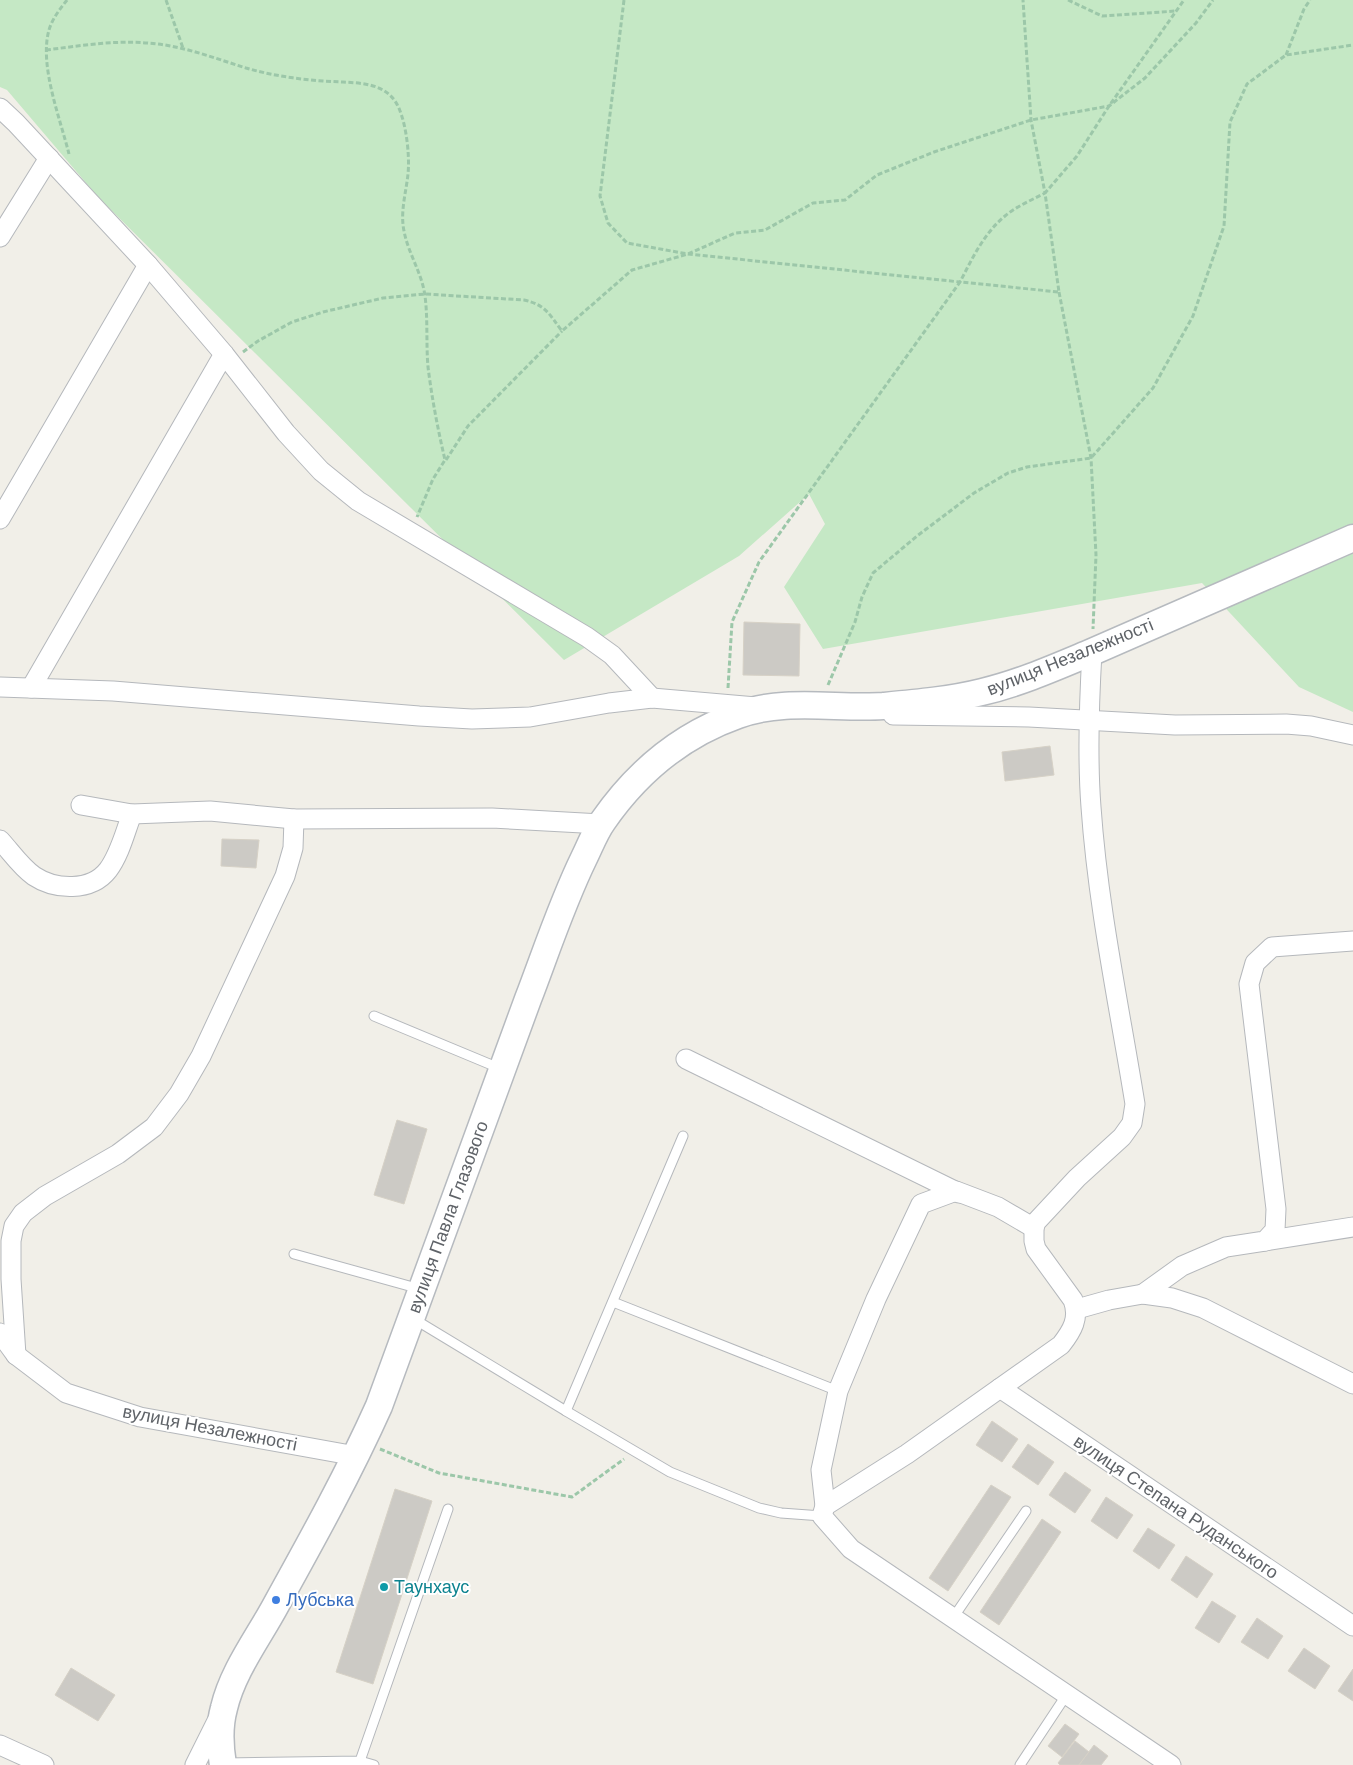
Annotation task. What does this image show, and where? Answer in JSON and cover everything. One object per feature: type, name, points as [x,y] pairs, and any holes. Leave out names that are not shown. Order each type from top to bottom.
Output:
[{"type":"main road","name":"вулиця Незалежності","points":[[745,708],[882,706],[978,693],[1022,680],[1092,652],[1353,538]]},
{"type":"main road","name":"вулиця Павла Глазового","points":[[223,1709],[240,1667],[276,1605],[360,1449],[379,1406],[502,1069],[573,882],[601,824],[645,770],[665,753],[711,725],[745,708]]},
{"type":"main road","points":[[222,1764],[220,1746],[223,1709]]},
{"type":"street","points":[[0,108],[6,112],[79,189],[148,265],[227,358],[286,433],[321,471],[358,501],[587,637],[612,655],[652,698]]},
{"type":"street","points":[[0,237],[49,158]]},
{"type":"street","points":[[0,519],[148,265]]},
{"type":"street","points":[[31,688],[227,358]]},
{"type":"street","points":[[823,1511],[1062,1345],[1072,1332],[1077,1308],[1074,1300],[1036,1249],[1034,1228],[1036,1222],[1061,1194],[1122,1137],[1132,1123],[1135,1104],[1104,923],[1091,808],[1088,720],[1092,652]]},
{"type":"street","points":[[0,687],[113,691],[472,719],[530,716],[652,698],[745,708]]},
{"type":"street","points":[[882,715],[1029,717],[1175,725],[1286,724],[1353,735]]},
{"type":"street","points":[[81,805],[132,814],[210,810],[294,819],[492,818],[601,824]]},
{"type":"street","points":[[0,840],[33,876],[62,886],[82,886],[98,879],[108,869],[116,855],[132,814]]},
{"type":"street","points":[[16,1355],[11,1279],[11,1241],[14,1226],[23,1213],[45,1196],[118,1154],[154,1127],[179,1094],[201,1056],[285,876],[294,848],[294,819]]},
{"type":"street","points":[[1265,1241],[1275,1230],[1276,1209],[1249,984],[1255,963],[1272,946],[1353,941]]},
{"type":"street","points":[[686,1059],[959,1192],[998,1206],[1034,1228]]},
{"type":"street","points":[[959,1192],[956,1191],[921,1204],[876,1299],[838,1391],[821,1470],[823,1511],[851,1549],[1172,1765]]},
{"type":"street","points":[[1143,1294],[1182,1266],[1226,1247],[1353,1227]]},
{"type":"street","points":[[1077,1308],[1143,1294],[1172,1298],[1203,1308],[1353,1384]]},
{"type":"street","name":"вулиця Незалежності","points":[[0,1333],[16,1355],[66,1393],[140,1417],[360,1449]]},
{"type":"street","name":"вулиця Степана Руданського","points":[[1000,1388],[1353,1626]]},
{"type":"street","name":"вулиця Павла Глазового","points":[[195,1765],[223,1709]]},
{"type":"street","points":[[0,1745],[44,1765]]},
{"type":"lane","points":[[374,1016],[502,1069]]},
{"type":"lane","points":[[566,1411],[683,1136]]},
{"type":"lane","points":[[294,1254],[422,1290]]},
{"type":"lane","points":[[613,1302],[838,1391]]},
{"type":"lane","points":[[412,1318],[670,1472],[759,1508],[781,1513],[823,1511]]},
{"type":"lane","points":[[360,1761],[448,1509]]},
{"type":"lane","points":[[953,1618],[1026,1511]]},
{"type":"lane","points":[[1020,1765],[1067,1694]]},
{"type":"lane","points":[[222,1764],[360,1761],[374,1765]]},
{"type":"path","points":[[66,0],[56,14],[49,29],[46,66],[79,189]]},
{"type":"path","points":[[166,0],[183,49]]},
{"type":"path","points":[[624,0],[600,196],[608,223],[627,243],[688,254],[1059,292]]},
{"type":"path","points":[[1023,0],[1031,120],[1045,192],[1059,292],[1091,458],[1096,555],[1092,652]]},
{"type":"path","points":[[1068,0],[1102,16],[1177,11]]},
{"type":"path","points":[[745,708],[732,622],[759,562],[960,282],[976,251],[994,226],[1013,210],[1045,192],[1077,156],[1109,106],[1184,0]]},
{"type":"path","points":[[410,533],[433,478],[468,426],[562,331],[632,270],[688,254],[735,233],[765,230],[813,203],[844,200],[878,175],[934,152],[1031,120],[1109,106],[1145,78],[1196,23],[1214,0]]},
{"type":"path","points":[[1286,55],[1304,9],[1310,0]]},
{"type":"path","points":[[46,50],[110,43],[148,43],[183,49],[248,68],[290,77],[360,83],[375,86],[388,92],[396,102],[402,119],[405,137],[408,173],[404,200],[404,231],[425,294],[428,367],[435,416],[445,460]]},
{"type":"path","points":[[819,706],[842,655],[855,622],[862,597],[873,574],[917,536],[967,498],[1008,473],[1027,467],[1091,458],[1153,388],[1193,316],[1224,226],[1230,122],[1247,84],[1286,55],[1353,46]]},
{"type":"path","points":[[227,358],[292,322],[323,312],[383,298],[425,294],[524,300],[537,303],[548,312],[562,331]]},
{"type":"path","points":[[360,1449],[439,1473],[572,1498],[634,1451]]},
{"type":"green space","points":[[0,0],[1353,0],[1353,712],[1299,687],[1202,583],[823,649],[784,587],[825,524],[809,494],[739,556],[564,660],[98,197],[7,90],[0,87]]},
{"type":"building","points":[[744,622],[800,624],[799,676],[743,675]]},
{"type":"building","points":[[1050,746],[1054,775],[1005,781],[1002,752]]},
{"type":"building","points":[[222,839],[259,840],[256,868],[221,866]]},
{"type":"building","points":[[397,1120],[427,1129],[404,1204],[374,1195]]},
{"type":"building","points":[[992,1421],[1018,1439],[1002,1462],[976,1445]]},
{"type":"building","points":[[1028,1444],[1054,1462],[1038,1485],[1012,1467]]},
{"type":"building","points":[[1065,1472],[1091,1490],[1075,1513],[1049,1495]]},
{"type":"building","points":[[991,1485],[1011,1497],[948,1591],[929,1578]]},
{"type":"building","name":"Таунхаус","points":[[395,1489],[432,1501],[373,1684],[336,1672]]},
{"type":"building","points":[[1106,1497],[1133,1515],[1117,1539],[1091,1521]]},
{"type":"building","points":[[1042,1519],[1061,1532],[999,1625],[980,1612]]},
{"type":"building","points":[[1148,1528],[1175,1545],[1159,1569],[1133,1551]]},
{"type":"building","points":[[1186,1556],[1213,1574],[1197,1598],[1171,1580]]},
{"type":"building","points":[[1212,1601],[1236,1616],[1219,1643],[1195,1628]]},
{"type":"building","points":[[1257,1618],[1283,1636],[1268,1659],[1241,1642]]},
{"type":"building","points":[[1304,1648],[1330,1666],[1315,1689],[1288,1671]]},
{"type":"building","points":[[71,1668],[115,1695],[98,1721],[55,1695]]},
{"type":"building","points":[[1353,1669],[1353,1701],[1338,1691]]},
{"type":"building","points":[[1065,1724],[1079,1734],[1062,1757],[1048,1746]]},
{"type":"building","points":[[1075,1741],[1089,1752],[1079,1765],[1060,1765],[1058,1763]]},
{"type":"building","points":[[1094,1745],[1108,1756],[1101,1765],[1079,1765]]},
{"type":"place","name":"Таунхаус","points":[[384,1587]]},
{"type":"place","name":"Лубська","points":[[276,1600]]}]
